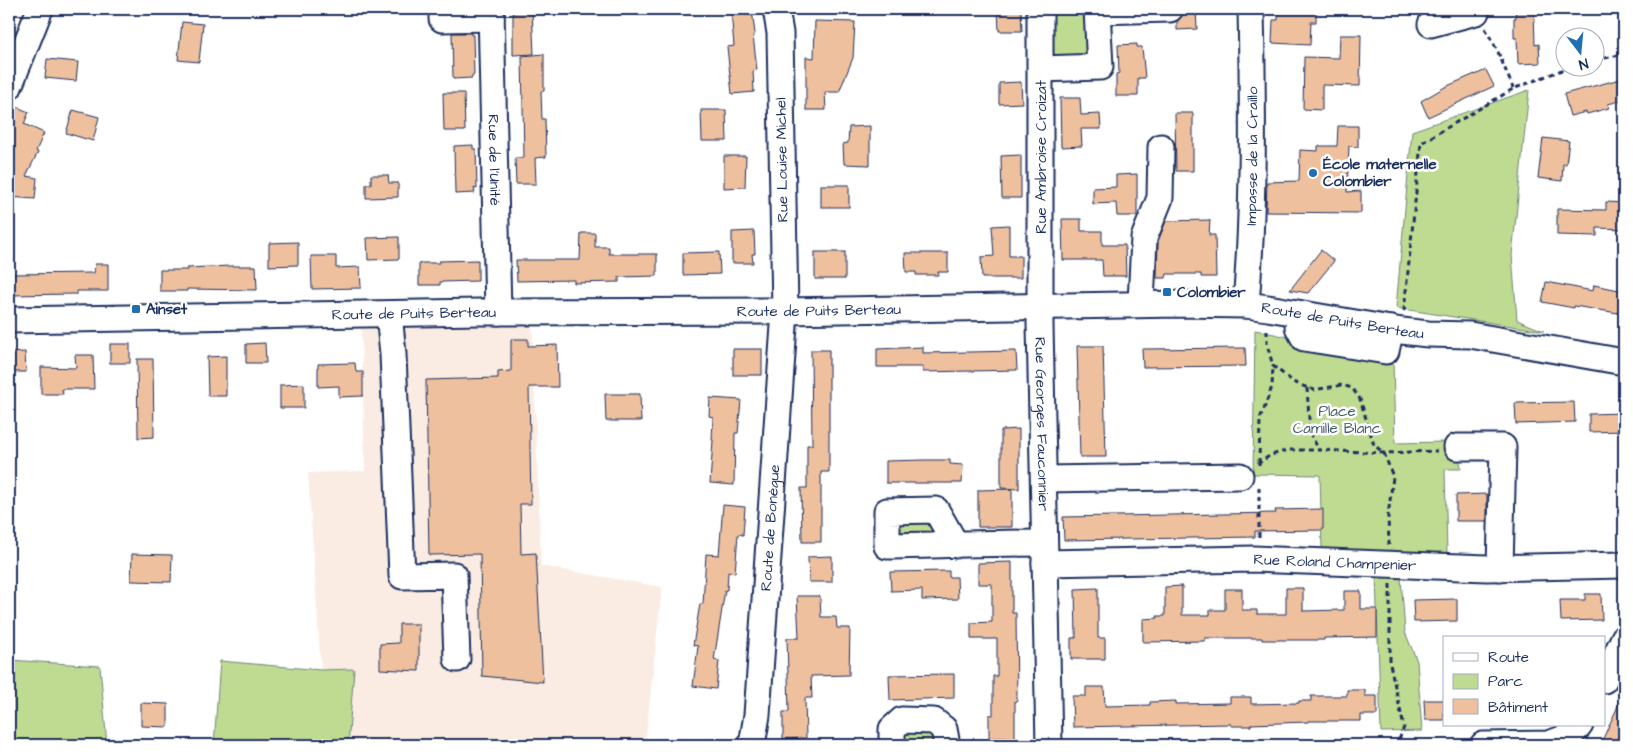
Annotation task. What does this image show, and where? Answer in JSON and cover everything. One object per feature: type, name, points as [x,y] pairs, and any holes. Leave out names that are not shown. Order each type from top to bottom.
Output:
[{"type":"street","points":[[9,87],[40,9]]},
{"type":"street","points":[[442,9],[442,19],[491,13]]},
{"type":"street","name":"Rue Louise Michel","points":[[776,9],[780,33],[785,311]]},
{"type":"street","name":"Rue Ambroise Croizat","points":[[1040,9],[1040,306]]},
{"type":"street","points":[[1041,69],[1100,67],[1097,10],[1170,9]]},
{"type":"street","name":"Impasse de la Craillo","points":[[1246,305],[1251,220],[1251,9]]},
{"type":"street","points":[[1432,24],[1477,11]]},
{"type":"street","name":"Rue de l'Unité","points":[[491,13],[498,312]]},
{"type":"street","points":[[1141,304],[1144,238],[1160,198],[1160,147]]},
{"type":"street","name":"Route de Puits Berteau","points":[[9,320],[498,312],[785,311],[1141,304],[1246,305],[1300,314],[1298,327],[1304,338],[1386,351],[1396,330],[1428,334],[1470,335],[1624,362]]},
{"type":"street","name":"Rue Georges Fauconnier","points":[[1040,306],[1049,745]]},
{"type":"street","name":"Route de Bonègue","points":[[752,745],[758,696],[785,311]]},
{"type":"street","points":[[389,314],[393,354],[402,576],[454,575],[457,659]]},
{"type":"street","points":[[1457,447],[1503,447],[1500,568]]},
{"type":"street","points":[[1044,479],[1254,473]]},
{"type":"street","points":[[956,544],[1045,553]]},
{"type":"street","name":"Rue Roland Champenier","points":[[1045,553],[1500,568],[1624,565]]},
{"type":"street","points":[[1606,676],[1624,638]]},
{"type":"street","points":[[892,745],[892,729],[902,720],[934,721],[944,729],[946,745]]},
{"type":"street","points":[[1483,745],[1549,744],[1570,736],[1579,726]]},
{"type":"path","points":[[1477,11],[1498,52],[1513,88]]},
{"type":"path","points":[[1606,58],[1624,54]]},
{"type":"path","points":[[1396,330],[1421,143],[1513,88],[1556,72]]},
{"type":"path","points":[[1254,559],[1255,550],[1259,546],[1254,473],[1260,419],[1272,387],[1273,366],[1266,344],[1267,330]]},
{"type":"path","points":[[1273,366],[1294,383],[1314,390],[1342,385],[1352,388],[1360,399],[1374,445],[1384,453],[1393,477],[1388,516],[1390,664],[1404,727],[1397,745]]},
{"type":"path","points":[[1307,388],[1310,433],[1319,450]]},
{"type":"path","points":[[1254,473],[1270,456],[1289,450],[1384,453],[1450,450],[1457,447]]},
{"type":"shaded area","points":[[532,322],[541,566],[662,587],[645,745],[348,745],[354,669],[321,670],[308,473],[365,471],[361,324]]},
{"type":"green space","points":[[1053,9],[1092,9],[1095,62],[1054,63]]},
{"type":"green space","points":[[1529,90],[1512,255],[1517,320],[1544,331],[1396,308],[1412,131]]},
{"type":"green space","name":"Place Camille Blanc","points":[[1255,330],[1393,359],[1395,443],[1446,442],[1459,455],[1461,469],[1445,469],[1447,555],[1322,548],[1320,475],[1253,474]]},
{"type":"green space","points":[[930,518],[938,531],[932,538],[900,539],[896,532],[899,519]]},
{"type":"green space","points":[[1376,576],[1401,577],[1405,632],[1417,661],[1422,731],[1381,732]]},
{"type":"green space","points":[[9,660],[100,666],[107,745],[9,745]]},
{"type":"green space","points":[[220,661],[321,670],[354,669],[348,745],[214,745]]},
{"type":"green space","points":[[933,727],[935,745],[903,745],[902,729]]},
{"type":"building","points":[[513,9],[532,9],[534,54],[513,55]]},
{"type":"building","points":[[752,9],[757,70],[753,71],[754,92],[732,94],[727,47],[734,46],[731,11]]},
{"type":"building","points":[[998,9],[1021,9],[1022,31],[999,31]]},
{"type":"building","points":[[1184,9],[1196,9],[1197,29],[1177,30],[1177,21],[1182,16]]},
{"type":"building","points":[[1278,9],[1316,9],[1316,22],[1311,22],[1310,45],[1272,43],[1273,20],[1278,20]]},
{"type":"building","points":[[1515,9],[1534,9],[1535,45],[1539,44],[1540,63],[1518,64],[1517,38],[1514,38]]},
{"type":"building","points":[[815,21],[855,22],[853,58],[839,92],[825,92],[826,110],[806,110],[806,57],[814,58]]},
{"type":"building","points":[[182,22],[203,24],[199,62],[178,60]]},
{"type":"building","points":[[452,33],[471,33],[473,35],[474,75],[472,75],[472,78],[453,79]]},
{"type":"building","points":[[1340,35],[1361,35],[1360,86],[1322,85],[1322,110],[1303,109],[1304,57],[1339,58]]},
{"type":"building","points":[[1137,44],[1137,47],[1142,47],[1145,78],[1138,78],[1138,96],[1116,96],[1116,74],[1119,73],[1118,45]]},
{"type":"building","points":[[544,54],[544,91],[541,91],[542,119],[545,119],[546,157],[535,158],[536,184],[516,184],[515,158],[524,158],[522,56]]},
{"type":"building","points":[[47,59],[78,62],[76,81],[45,78]]},
{"type":"building","points":[[1486,70],[1494,86],[1428,117],[1421,101],[1445,87]]},
{"type":"building","points":[[1624,78],[1624,100],[1608,104],[1609,108],[1570,116],[1564,94]]},
{"type":"building","points":[[1021,82],[1022,103],[999,104],[999,83]]},
{"type":"building","points":[[443,93],[464,93],[465,131],[444,131]]},
{"type":"building","points":[[1060,98],[1080,98],[1081,115],[1100,114],[1101,129],[1081,129],[1082,146],[1061,147]]},
{"type":"building","points":[[14,106],[29,112],[24,124],[44,133],[36,151],[38,152],[26,176],[37,178],[35,199],[9,197],[9,118]]},
{"type":"building","points":[[73,110],[99,117],[93,141],[66,133]]},
{"type":"building","points":[[701,110],[726,110],[727,141],[702,141]]},
{"type":"building","points":[[1175,113],[1193,113],[1193,171],[1176,171]]},
{"type":"building","points":[[870,126],[870,165],[844,164],[843,144],[848,143],[849,127]]},
{"type":"building","points":[[1338,126],[1358,126],[1358,147],[1349,146],[1347,192],[1361,191],[1361,213],[1266,212],[1267,182],[1299,181],[1300,150],[1318,151],[1318,146],[1337,146]]},
{"type":"building","points":[[1543,138],[1569,141],[1566,164],[1563,164],[1562,181],[1538,178]]},
{"type":"building","points":[[473,145],[473,149],[476,149],[477,189],[474,188],[475,193],[455,194],[454,146]]},
{"type":"building","points":[[1021,155],[1021,198],[1002,198],[1001,156]]},
{"type":"building","points":[[724,156],[746,156],[745,187],[724,188]]},
{"type":"building","points":[[1137,174],[1137,216],[1117,216],[1116,203],[1093,204],[1093,188],[1116,187],[1116,175]]},
{"type":"building","points":[[371,175],[388,175],[389,183],[398,183],[398,197],[366,198],[366,184],[371,184]]},
{"type":"building","points":[[821,185],[849,185],[849,207],[821,207]]},
{"type":"building","points":[[1606,202],[1624,203],[1624,229],[1597,228],[1597,236],[1557,235],[1557,209],[1606,210]]},
{"type":"building","points":[[1062,219],[1081,219],[1081,231],[1102,231],[1102,245],[1125,245],[1126,276],[1103,276],[1102,260],[1063,260]]},
{"type":"building","points":[[1210,220],[1209,235],[1215,235],[1216,277],[1201,277],[1201,274],[1167,274],[1166,278],[1157,278],[1158,241],[1166,221]]},
{"type":"building","points":[[1009,225],[1009,256],[1021,256],[1021,278],[982,278],[981,257],[994,256],[992,226]]},
{"type":"building","points":[[754,231],[755,254],[752,254],[753,263],[732,263],[732,232]]},
{"type":"building","points":[[581,233],[595,233],[595,247],[609,247],[609,254],[657,254],[657,276],[619,277],[619,282],[574,283],[574,280],[517,281],[516,260],[580,260]]},
{"type":"building","points":[[399,237],[399,259],[368,260],[367,238]]},
{"type":"building","points":[[298,242],[298,265],[269,266],[269,243]]},
{"type":"building","points":[[1321,250],[1334,261],[1308,293],[1290,290]]},
{"type":"building","points":[[719,252],[720,274],[683,275],[683,253]]},
{"type":"building","points":[[815,252],[845,252],[845,279],[815,279]]},
{"type":"building","points":[[905,253],[948,253],[948,272],[938,272],[938,275],[916,275],[916,272],[906,272]]},
{"type":"building","points":[[311,256],[336,256],[336,268],[360,267],[361,288],[312,289]]},
{"type":"building","points":[[478,260],[478,281],[440,282],[440,285],[419,285],[419,263]]},
{"type":"building","points":[[95,264],[108,264],[108,291],[77,291],[77,294],[9,295],[9,274],[94,273]]},
{"type":"building","points":[[256,266],[257,290],[187,289],[187,291],[160,291],[160,270],[187,270],[187,268]]},
{"type":"building","points":[[1546,282],[1593,291],[1594,285],[1624,291],[1624,314],[1542,302]]},
{"type":"building","points":[[511,339],[528,339],[528,346],[557,345],[558,387],[529,387],[531,504],[520,504],[521,554],[536,553],[543,682],[482,676],[480,554],[429,555],[426,380],[498,378],[498,372],[511,371]]},
{"type":"building","points":[[265,343],[266,363],[246,363],[246,344]]},
{"type":"building","points":[[110,344],[130,344],[130,363],[110,363]]},
{"type":"building","points":[[1077,346],[1103,346],[1106,457],[1080,457]]},
{"type":"building","points":[[923,347],[923,353],[1016,351],[1017,370],[923,372],[923,367],[877,367],[877,349]]},
{"type":"building","points":[[1245,348],[1246,366],[1143,367],[1142,349]]},
{"type":"building","points":[[733,349],[762,349],[762,375],[733,375]]},
{"type":"building","points":[[811,350],[829,350],[829,472],[821,472],[821,542],[802,542],[801,488],[807,488],[807,445],[812,445]]},
{"type":"building","points":[[25,352],[26,372],[9,372],[9,353]]},
{"type":"building","points":[[75,355],[93,355],[94,389],[62,389],[63,394],[41,394],[41,367],[76,368]]},
{"type":"building","points":[[226,356],[226,396],[208,396],[207,357]]},
{"type":"building","points":[[137,359],[153,359],[154,437],[138,438]]},
{"type":"building","points":[[355,363],[356,372],[363,372],[363,396],[339,397],[339,386],[318,387],[318,364]]},
{"type":"building","points":[[304,384],[304,408],[280,408],[280,385]]},
{"type":"building","points":[[605,394],[640,394],[641,421],[606,421]]},
{"type":"building","points":[[710,398],[741,400],[738,433],[735,433],[734,485],[710,483],[713,417],[709,416]]},
{"type":"building","points":[[1574,402],[1575,422],[1516,424],[1515,403]]},
{"type":"building","points":[[1624,413],[1624,431],[1589,432],[1589,414]]},
{"type":"building","points":[[1019,429],[1019,489],[1001,488],[1001,430]]},
{"type":"building","points":[[950,460],[950,464],[963,465],[962,483],[886,483],[886,461]]},
{"type":"building","points":[[1012,489],[1012,527],[978,527],[978,490]]},
{"type":"building","points":[[1487,494],[1487,521],[1456,521],[1456,495]]},
{"type":"building","points":[[723,505],[745,507],[743,535],[738,534],[735,573],[728,572],[727,590],[725,590],[714,660],[719,661],[716,689],[693,686],[698,646],[693,645],[700,604],[703,604],[706,554],[719,555]]},
{"type":"building","points":[[1323,509],[1323,530],[1255,531],[1255,537],[1064,540],[1063,517],[1276,513],[1275,510]]},
{"type":"building","points":[[132,554],[172,555],[171,582],[131,581]]},
{"type":"building","points":[[832,556],[832,582],[809,582],[808,557]]},
{"type":"building","points":[[1012,562],[1012,613],[1016,613],[1017,701],[1015,701],[1015,738],[989,738],[989,715],[993,715],[993,676],[997,676],[997,639],[971,639],[971,623],[992,622],[992,584],[978,584],[978,563]]},
{"type":"building","points":[[949,571],[949,577],[957,577],[958,599],[922,600],[922,590],[891,591],[890,572]]},
{"type":"building","points":[[1182,586],[1182,615],[1210,615],[1210,610],[1225,610],[1225,589],[1242,589],[1242,610],[1257,610],[1257,614],[1286,614],[1286,588],[1303,588],[1303,611],[1344,610],[1344,591],[1361,591],[1361,609],[1377,609],[1377,637],[1324,638],[1324,640],[1205,638],[1205,641],[1143,642],[1143,619],[1165,616],[1165,587]]},
{"type":"building","points":[[1098,588],[1098,638],[1105,638],[1105,659],[1071,659],[1071,638],[1076,638],[1075,589]]},
{"type":"building","points":[[1585,594],[1601,594],[1602,620],[1561,621],[1560,600],[1585,600]]},
{"type":"building","points":[[797,596],[820,596],[821,617],[836,617],[837,628],[850,628],[849,675],[811,676],[812,698],[805,698],[806,738],[783,739],[783,712],[789,712],[787,638],[799,638]]},
{"type":"building","points":[[1457,599],[1457,621],[1414,622],[1413,600]]},
{"type":"building","points":[[399,624],[419,624],[419,671],[380,669],[380,644],[399,643]]},
{"type":"building","points":[[954,674],[954,698],[890,700],[889,675]]},
{"type":"building","points":[[1086,687],[1104,687],[1105,706],[1150,705],[1150,702],[1176,701],[1176,704],[1230,703],[1230,697],[1251,697],[1251,704],[1299,703],[1299,701],[1311,701],[1311,696],[1347,696],[1347,690],[1365,690],[1365,696],[1377,696],[1377,715],[1361,715],[1361,721],[1308,721],[1251,724],[1251,726],[1231,726],[1231,724],[1073,727],[1072,696],[1086,696]]},
{"type":"building","points":[[1624,693],[1624,736],[1620,745],[1600,745]]},
{"type":"building","points":[[1424,700],[1443,700],[1443,720],[1425,720]]},
{"type":"building","points":[[141,703],[168,704],[168,727],[141,726]]},
{"type":"place","name":"École maternelle Colombier","points":[[1313,173]]},
{"type":"place","name":"Colombier","points":[[1167,292]]},
{"type":"place","name":"Ainset","points":[[136,309]]}]
